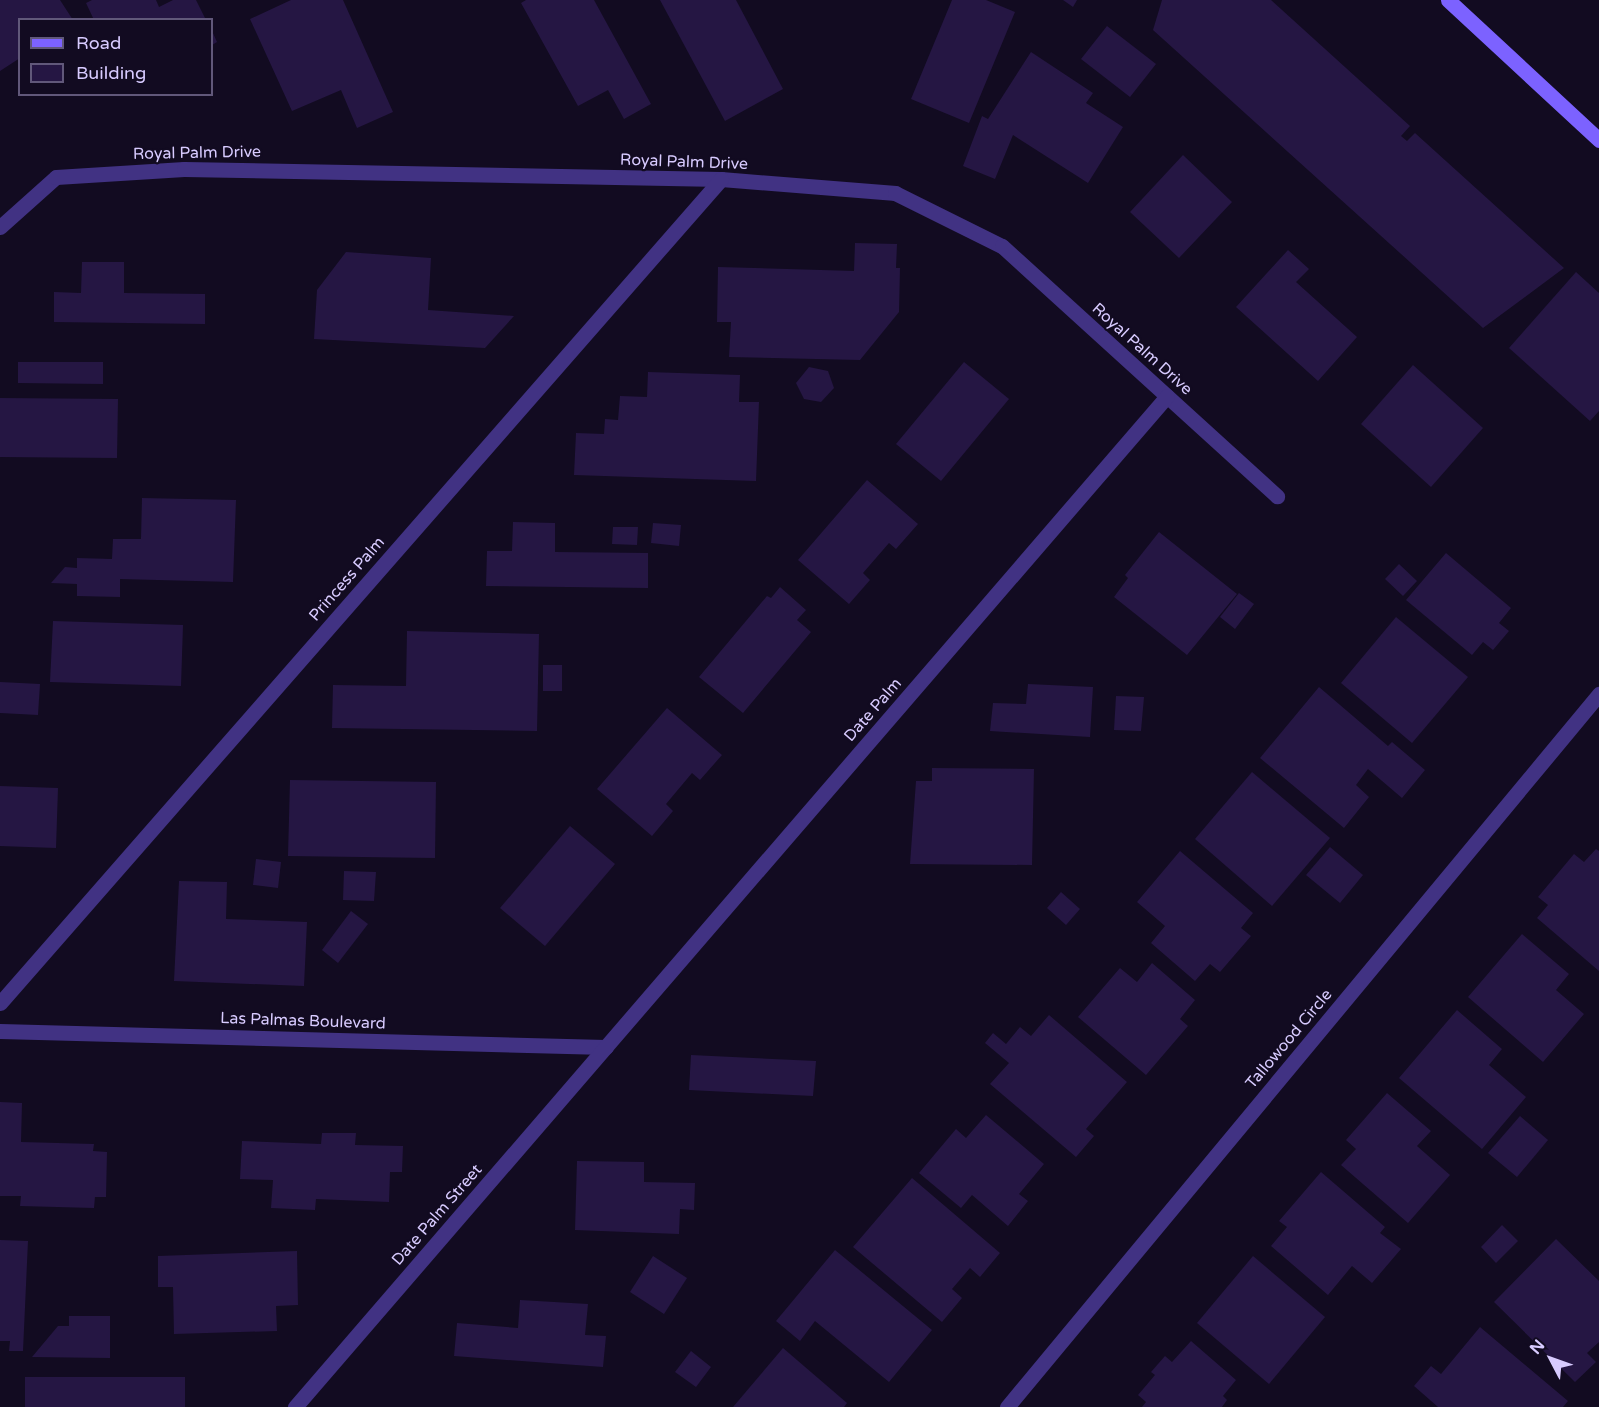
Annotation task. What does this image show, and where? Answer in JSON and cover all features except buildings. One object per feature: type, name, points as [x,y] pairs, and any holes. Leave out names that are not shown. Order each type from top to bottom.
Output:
[{"type":"street","points":[[1448,0],[1599,140]]},
{"type":"street","name":"Royal Palm Drive","points":[[0,227],[56,177],[184,169],[721,179],[895,193],[1002,246],[1277,496]]},
{"type":"street","name":"Princess Palm","points":[[0,1003],[721,179]]},
{"type":"street","name":"Date Palm","points":[[606,1047],[1167,396]]},
{"type":"street","name":"Tallowood Circle","points":[[1007,1407],[1599,694]]},
{"type":"street","name":"Las Palmas Boulevard","points":[[0,1031],[606,1047]]},
{"type":"street","name":"Date Palm Street","points":[[295,1407],[606,1047]]}]
